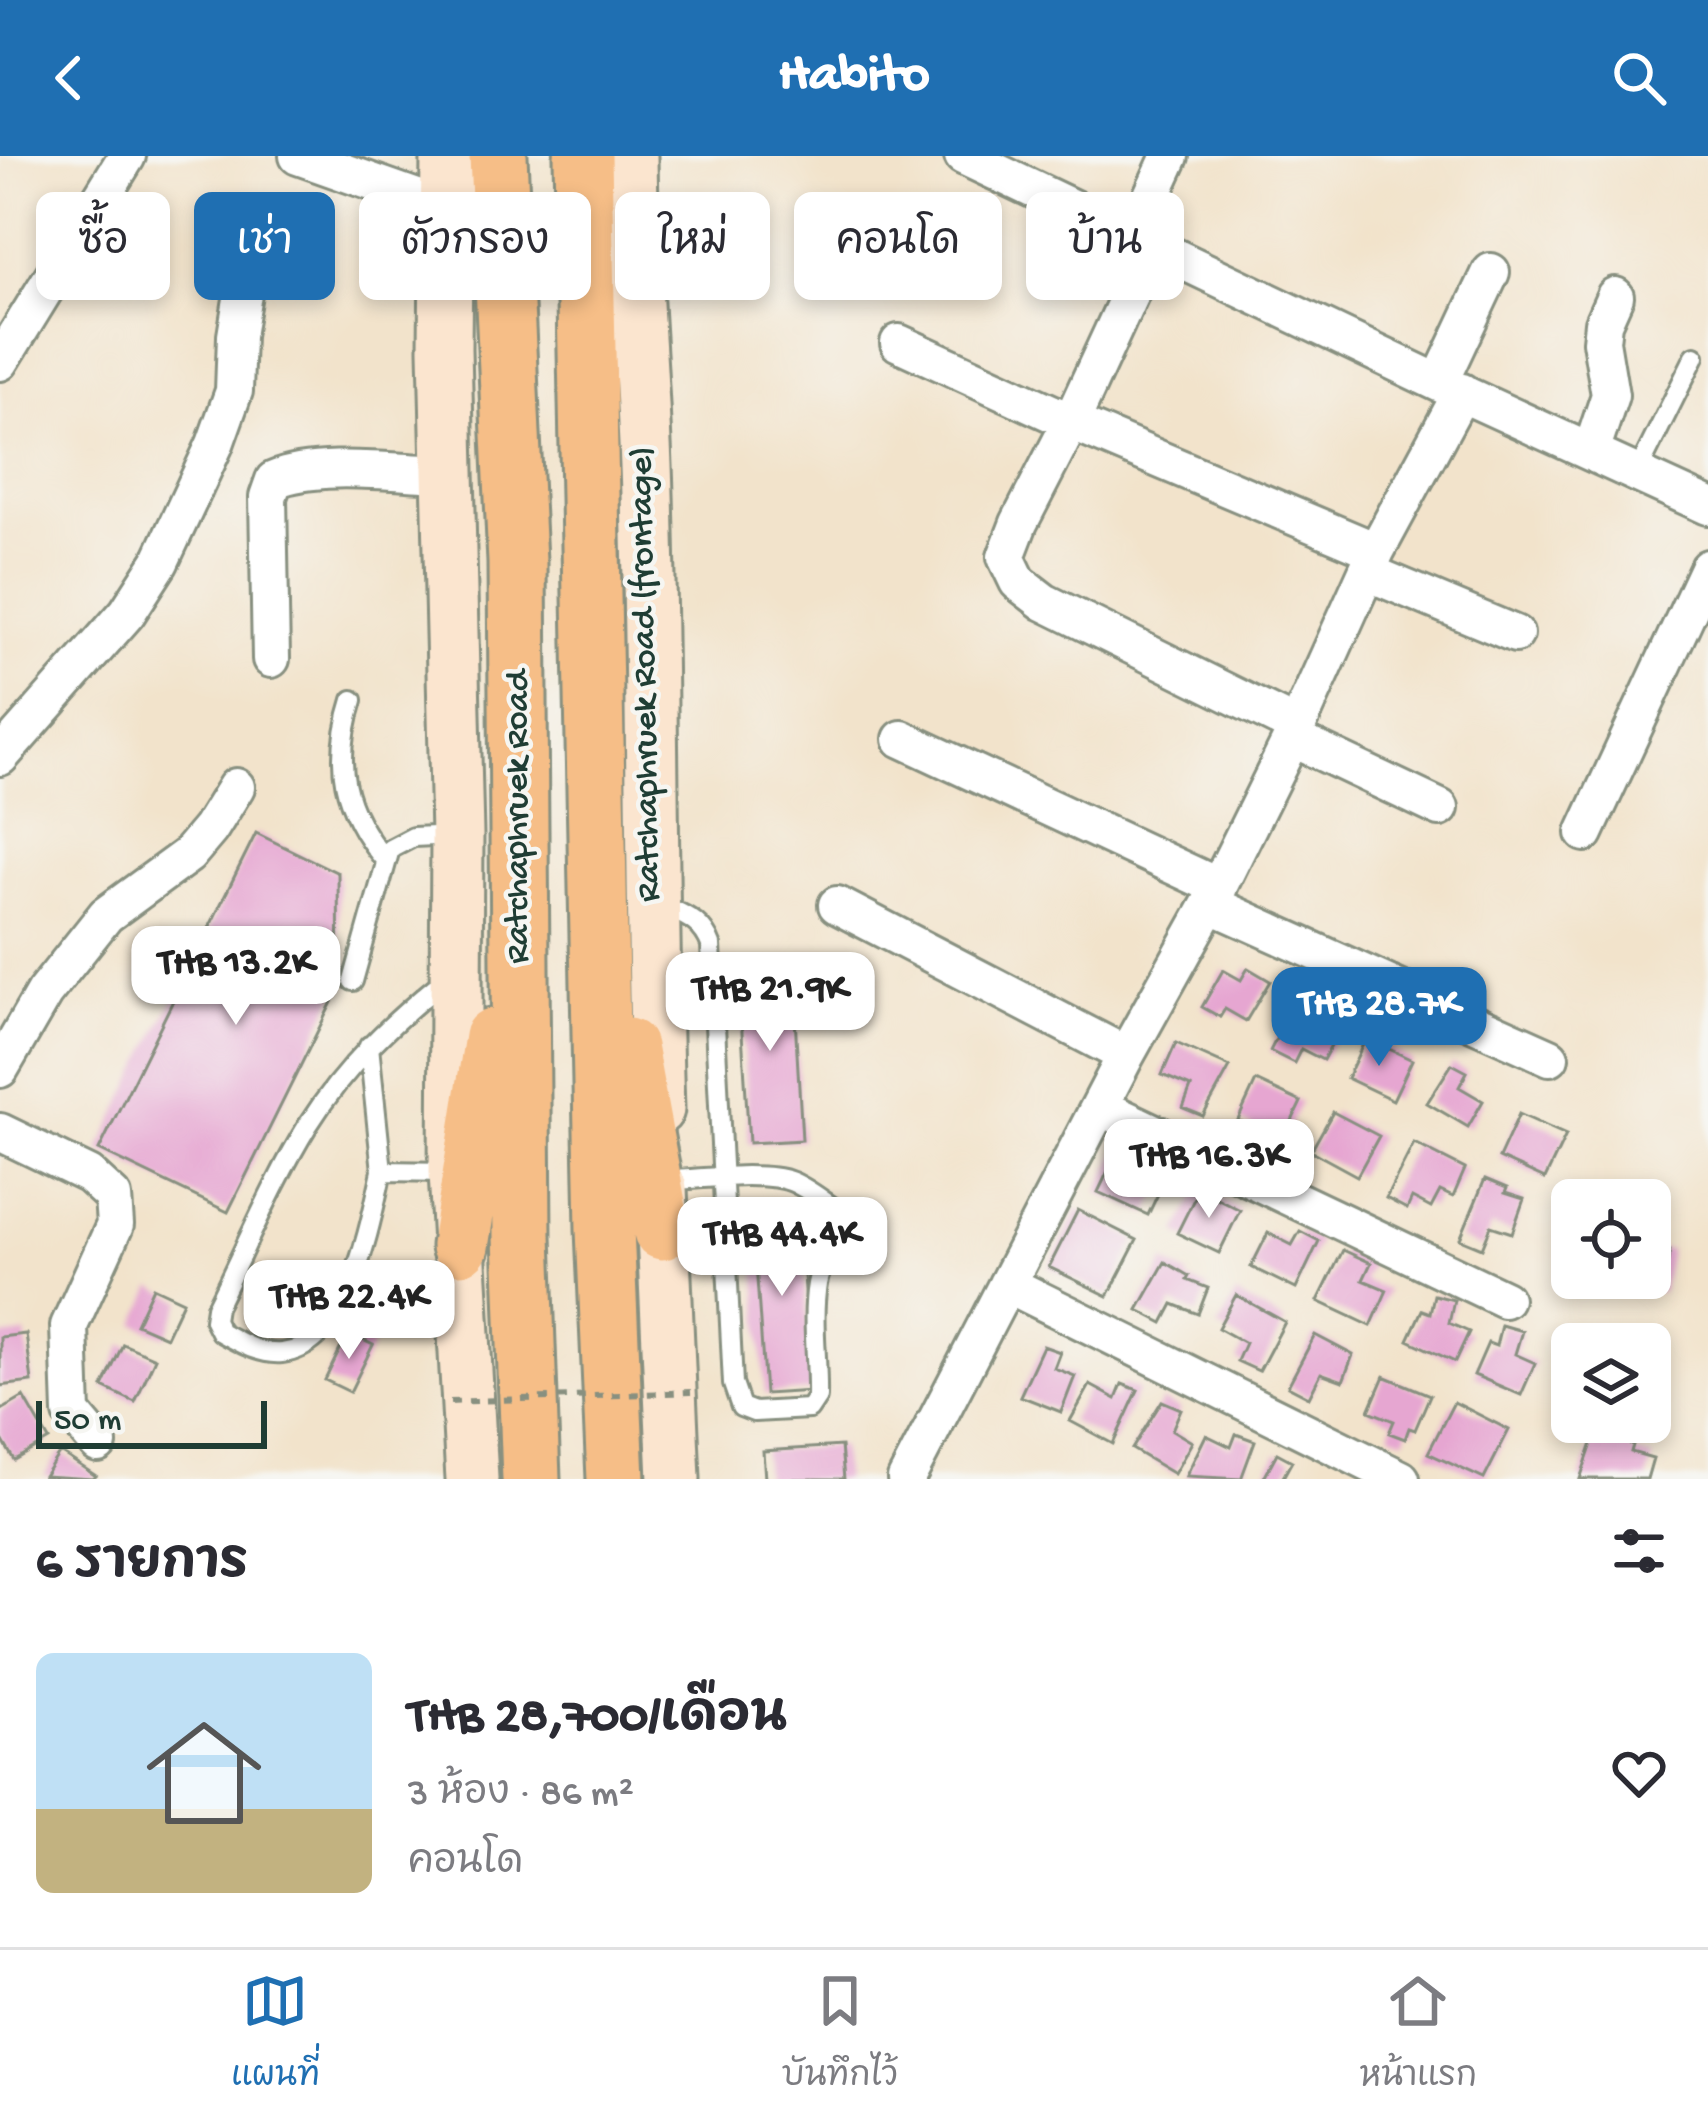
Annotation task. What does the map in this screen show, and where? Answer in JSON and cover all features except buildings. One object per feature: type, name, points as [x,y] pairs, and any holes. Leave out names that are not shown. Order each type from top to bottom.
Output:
[{"type":"main road","points":[[447,156],[446,349],[457,835],[455,1172],[472,1479]]},
{"type":"main road","name":"Ratchaphruek Road","points":[[498,156],[517,562],[522,1236],[531,1479]]},
{"type":"main road","name":"Ratchaphruek Road","points":[[583,156],[605,1229],[616,1479]]},
{"type":"main road","name":"Ratchaphruek Road (frontage)","points":[[631,156],[647,493],[651,899],[674,1479]]},
{"type":"main road","points":[[647,493],[664,259],[662,156]]},
{"type":"main road","points":[[418,177],[446,349]]},
{"type":"main road","points":[[597,871],[661,1206]]},
{"type":"main road","points":[[460,1246],[519,873]]},
{"type":"street","points":[[0,362],[127,156]]},
{"type":"street","points":[[298,156],[418,177]]},
{"type":"street","points":[[962,156],[1040,192]]},
{"type":"street","points":[[1158,192],[1170,156]]},
{"type":"street","points":[[1184,260],[1708,506]]},
{"type":"street","points":[[904,1473],[1214,896],[1294,733],[1450,387],[1491,272]]},
{"type":"street","points":[[1591,452],[1610,395],[1601,340],[1615,296]]},
{"type":"street","points":[[0,757],[127,613],[160,562],[234,391],[242,300]]},
{"type":"street","points":[[1119,300],[1071,422],[1018,523],[1006,557],[1018,582],[1044,602],[1441,808]]},
{"type":"street","points":[[899,343],[1372,562],[1515,634]]},
{"type":"street","points":[[271,659],[268,497],[274,480],[291,473],[316,472],[448,474]]},
{"type":"street","points":[[1586,833],[1708,568]]},
{"type":"street","points":[[902,739],[1550,1057]]},
{"type":"street","points":[[0,1069],[44,993],[106,915],[188,855],[236,787]]},
{"type":"street","points":[[837,905],[1126,1055]]},
{"type":"street","points":[[1100,1107],[1504,1299]]},
{"type":"street","points":[[0,1132],[89,1175],[112,1197],[116,1225],[69,1326],[72,1413],[98,1444]]},
{"type":"street","points":[[1006,1284],[1401,1479]]},
{"type":"lane","points":[[1637,473],[1695,356]]},
{"type":"lane","points":[[353,700],[342,735],[341,771],[366,836],[385,860]]},
{"type":"lane","points":[[353,981],[391,849],[413,837],[457,835]]},
{"type":"lane","points":[[651,899],[695,921],[706,931],[711,945],[722,1178],[736,1395],[741,1407],[754,1412],[809,1409],[817,1397],[820,1265],[840,1212],[793,1181],[722,1178],[661,1206]]},
{"type":"lane","points":[[369,1046],[382,1171],[367,1236],[350,1287],[317,1337],[285,1353],[267,1352],[220,1332],[214,1320],[216,1307],[309,1124],[369,1046],[395,1018],[455,972]]},
{"type":"lane","points":[[382,1171],[455,1172]]},
{"type":"path","points":[[450,1402],[691,1392]]}]
